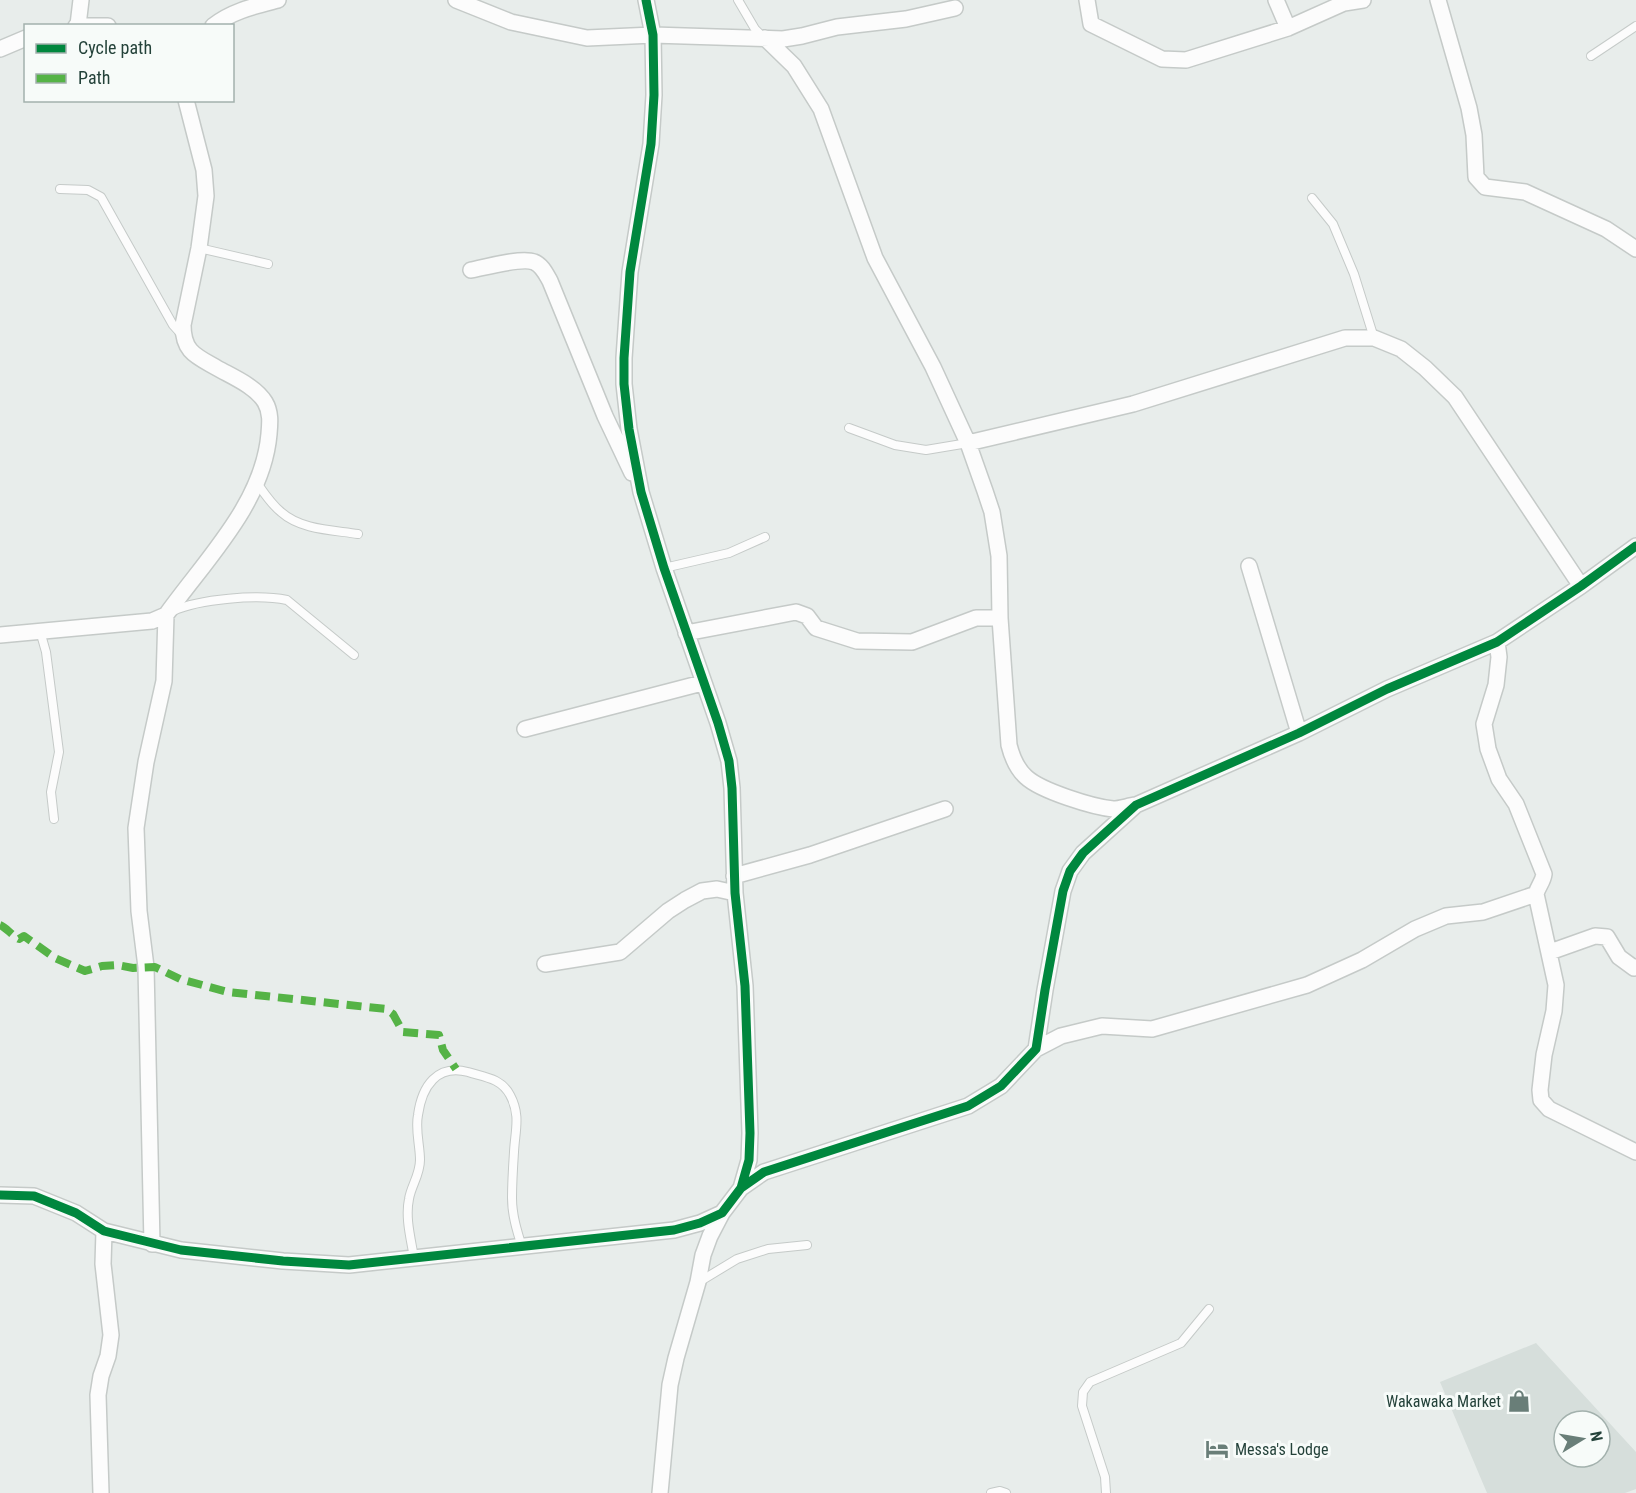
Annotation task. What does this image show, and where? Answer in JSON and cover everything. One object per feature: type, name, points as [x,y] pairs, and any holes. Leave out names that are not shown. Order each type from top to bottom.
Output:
[{"type":"street","points":[[77,24],[81,0]]},
{"type":"street","points":[[217,24],[238,12],[278,0]]},
{"type":"street","points":[[456,0],[493,16],[587,39],[653,35],[765,38],[802,36],[837,27],[906,19],[955,8]]},
{"type":"street","points":[[646,0],[653,35],[655,69],[651,144],[630,272],[624,384],[641,492],[729,761],[735,893],[746,986],[750,1133],[749,1160],[741,1188]]},
{"type":"street","points":[[1087,0],[1091,24],[1133,47],[1168,60],[1186,60],[1288,28],[1344,3],[1363,0]]},
{"type":"street","points":[[1276,0],[1288,28]]},
{"type":"street","points":[[1438,0],[1469,108],[1474,135],[1476,177],[1480,183],[1485,187],[1525,192],[1606,229],[1636,249]]},
{"type":"street","points":[[765,38],[794,66],[821,109],[875,258],[933,368],[968,443],[992,512],[997,535],[1000,618],[1012,759],[1026,777],[1039,786],[1094,806],[1116,809],[1136,805],[1299,733],[1387,689],[1497,642],[1636,546]]},
{"type":"street","points":[[0,49],[24,39]]},
{"type":"street","points":[[0,635],[152,621],[166,615],[226,537],[257,483],[264,464],[270,412],[265,402],[258,393],[241,381],[195,355],[187,347],[183,336],[183,325],[199,248],[206,183],[186,102]]},
{"type":"street","points":[[471,270],[520,261],[533,261],[542,268],[557,299],[604,416],[641,492]]},
{"type":"street","points":[[968,443],[1133,404],[1345,338],[1374,338],[1401,349],[1455,397],[1581,586]]},
{"type":"street","points":[[1249,566],[1299,733]]},
{"type":"street","points":[[686,633],[796,612],[807,616],[816,628],[856,641],[912,642],[976,618],[1000,618]]},
{"type":"street","points":[[152,1244],[146,967],[140,910],[136,828],[146,762],[164,681],[166,615]]},
{"type":"street","points":[[1497,642],[1499,657],[1496,685],[1484,724],[1488,749],[1499,779],[1516,804],[1544,874],[1543,882],[1536,894],[1556,985],[1554,1011],[1544,1055],[1541,1100],[1549,1109],[1636,1152]]},
{"type":"street","points":[[525,729],[702,683]]},
{"type":"street","points":[[1036,1049],[1062,891],[1070,871],[1083,853],[1136,805]]},
{"type":"street","points":[[734,876],[821,852],[945,809]]},
{"type":"street","points":[[545,964],[620,952],[668,911],[702,891],[717,889],[735,893]]},
{"type":"street","points":[[660,1493],[670,1385],[710,1236],[722,1213],[741,1188],[764,1172],[968,1106],[1001,1086],[1036,1049],[1061,1036],[1102,1026],[1152,1029],[1307,985],[1362,960],[1415,929],[1446,916],[1483,912],[1536,894]]},
{"type":"street","points":[[1550,952],[1595,936],[1607,938],[1619,957],[1634,968],[1636,967]]},
{"type":"street","points":[[0,1195],[34,1196],[76,1214],[104,1231],[181,1250],[283,1261],[349,1264],[674,1230],[700,1223],[722,1213]]},
{"type":"street","points":[[101,1493],[98,1395],[111,1335],[103,1264],[104,1231]]},
{"type":"lane","points":[[738,0],[755,29],[765,38]]},
{"type":"lane","points":[[1591,56],[1636,26]]},
{"type":"lane","points":[[60,189],[88,190],[101,196],[172,325],[183,336]]},
{"type":"lane","points":[[1312,198],[1333,224],[1354,274],[1374,338]]},
{"type":"lane","points":[[199,248],[268,264]]},
{"type":"lane","points":[[849,429],[895,445],[926,450],[968,443]]},
{"type":"lane","points":[[257,483],[282,514],[297,522],[316,528],[358,534]]},
{"type":"lane","points":[[664,568],[729,553],[765,537]]},
{"type":"lane","points":[[166,615],[183,606],[246,597],[287,600],[354,655]]},
{"type":"lane","points":[[40,632],[46,652],[58,753],[51,792],[54,819]]},
{"type":"lane","points":[[414,1258],[408,1218],[409,1198],[417,1180],[420,1161],[418,1115],[425,1089],[436,1075],[456,1069],[498,1080],[509,1092],[516,1108],[518,1124],[514,1150],[512,1201],[514,1222],[522,1247]]},
{"type":"lane","points":[[698,1282],[737,1259],[768,1249],[807,1245]]},
{"type":"lane","points":[[1106,1493],[1105,1478],[1082,1406],[1083,1392],[1090,1382],[1181,1343],[1209,1309]]},
{"type":"lane","points":[[991,1493],[1000,1491],[1006,1493]]},
{"type":"shaded area","name":"Wakawaka Market","points":[[1536,1343],[1597,1409],[1552,1409],[1552,1469],[1612,1469],[1612,1426],[1636,1452],[1636,1489],[1625,1493],[1487,1493],[1440,1382]]},
{"type":"marked path","points":[[0,925],[19,939],[24,936],[55,958],[85,971],[117,965],[133,968],[155,967],[180,979],[228,992],[386,1009],[393,1014],[403,1032],[439,1035],[443,1050],[456,1069]]},
{"type":"cycle path","points":[[0,1195],[34,1196],[76,1213],[104,1231],[181,1250],[283,1261],[349,1265],[674,1230],[700,1223],[722,1213],[741,1188],[749,1160],[750,1133],[745,986],[735,893],[729,761],[641,492],[629,429],[624,384],[630,272],[651,144],[654,95],[653,35],[646,0]]},
{"type":"cycle path","points":[[741,1188],[764,1172],[968,1106],[1001,1086],[1036,1049],[1063,891],[1070,871],[1083,853],[1136,805],[1299,733],[1387,689],[1497,642],[1636,546]]},
{"type":"place","name":"Wakawaka Market","points":[[1519,1401]]},
{"type":"place","name":"Messa's Lodge","points":[[1217,1449]]}]
